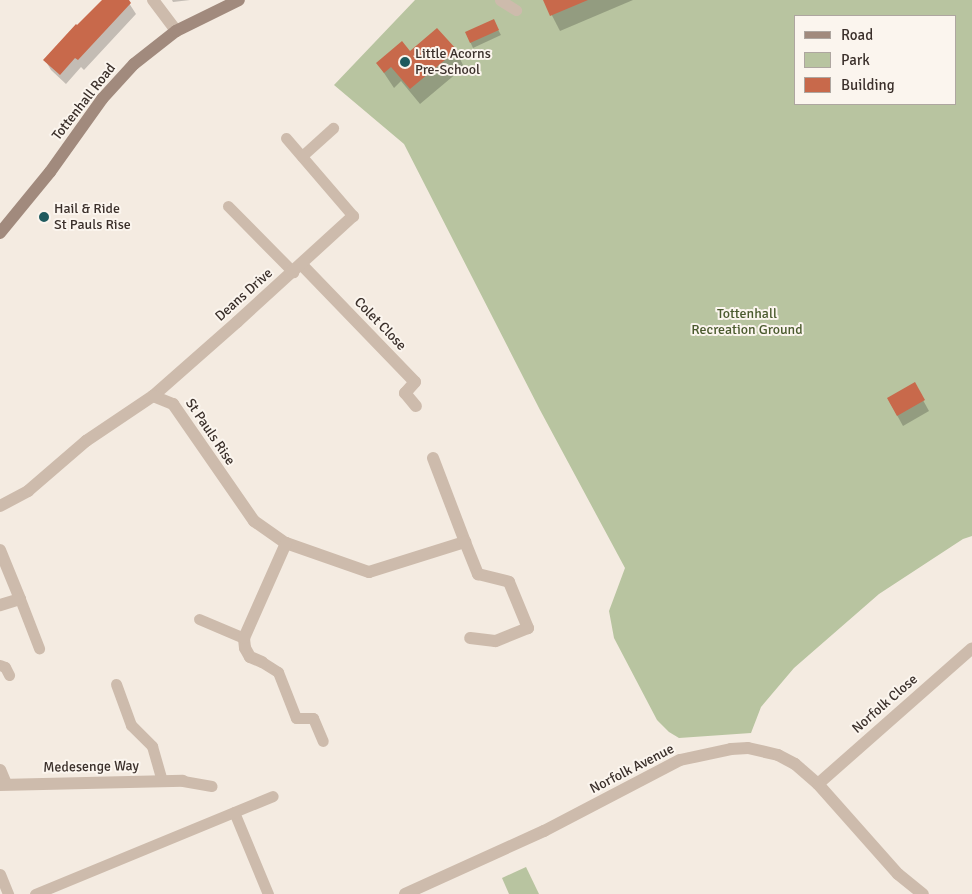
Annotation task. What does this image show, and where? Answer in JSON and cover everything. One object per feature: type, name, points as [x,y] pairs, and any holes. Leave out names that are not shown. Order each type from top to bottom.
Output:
[{"type":"street","points":[[154,0],[176,31]]},
{"type":"street","name":"Tottenhall Road","points":[[0,233],[50,172],[102,99],[134,64],[176,31],[239,0]]},
{"type":"street","name":"Deans Drive","points":[[152,396],[353,216]]},
{"type":"street","name":"Colet Close","points":[[297,268],[415,382],[405,393],[416,406]]},
{"type":"street","points":[[0,506],[28,491],[86,441],[152,396]]},
{"type":"street","name":"St Pauls Rise","points":[[152,396],[173,404],[254,520],[286,543],[370,572],[465,542]]},
{"type":"street","points":[[433,458],[478,574],[509,582],[528,628],[495,641],[470,638]]},
{"type":"street","points":[[262,662],[250,657],[245,648],[244,638],[286,543]]},
{"type":"street","points":[[0,550],[20,599],[0,606]]},
{"type":"street","name":"Norfolk Close","points":[[818,784],[972,648]]},
{"type":"street","name":"Norfolk Avenue","points":[[405,894],[422,890],[544,831],[680,760],[731,749],[763,750],[795,764],[818,784],[898,874],[922,894]]},
{"type":"street","name":"Medesenge Way","points":[[3,784],[183,781]]},
{"type":"lane","points":[[500,0],[516,10]]},
{"type":"lane","points":[[302,156],[333,128]]},
{"type":"lane","points":[[286,138],[353,216]]},
{"type":"lane","points":[[228,206],[297,268]]},
{"type":"lane","points":[[20,599],[39,648]]},
{"type":"lane","points":[[199,619],[244,638]]},
{"type":"lane","points":[[262,662],[270,665],[278,672],[296,718],[313,718],[323,741]]},
{"type":"lane","points":[[0,665],[5,667],[9,675]]},
{"type":"lane","points":[[116,684],[131,725],[152,746],[162,780]]},
{"type":"lane","points":[[0,769],[3,784]]},
{"type":"lane","points":[[183,781],[212,786]]},
{"type":"lane","points":[[35,894],[273,796]]},
{"type":"lane","points":[[234,812],[268,894]]},
{"type":"lane","points":[[0,874],[8,894]]},
{"type":"green space","name":"Tottenhall Recreation Ground","points":[[415,0],[972,0],[972,536],[963,539],[879,594],[794,668],[761,707],[751,733],[679,738],[669,732],[657,720],[614,638],[609,611],[625,568],[540,410],[404,144],[334,85]]},
{"type":"green space","points":[[526,867],[539,894],[509,894],[502,878]]},
{"type":"building","points":[[102,0],[129,0],[131,3],[78,60],[75,58],[60,75],[43,60],[76,24]]},
{"type":"building","points":[[543,0],[588,0],[550,16]]},
{"type":"building","points":[[494,19],[499,30],[470,43],[465,32]]},
{"type":"building","points":[[437,28],[457,50],[410,89],[391,67],[384,73],[376,63],[402,41],[410,51]]},
{"type":"building","points":[[915,382],[925,400],[897,416],[887,398]]},
{"type":"place","name":"Little Acorns Pre-School","points":[[405,62]]},
{"type":"place","name":"Hail & Ride St Pauls Rise","points":[[44,217]]}]
